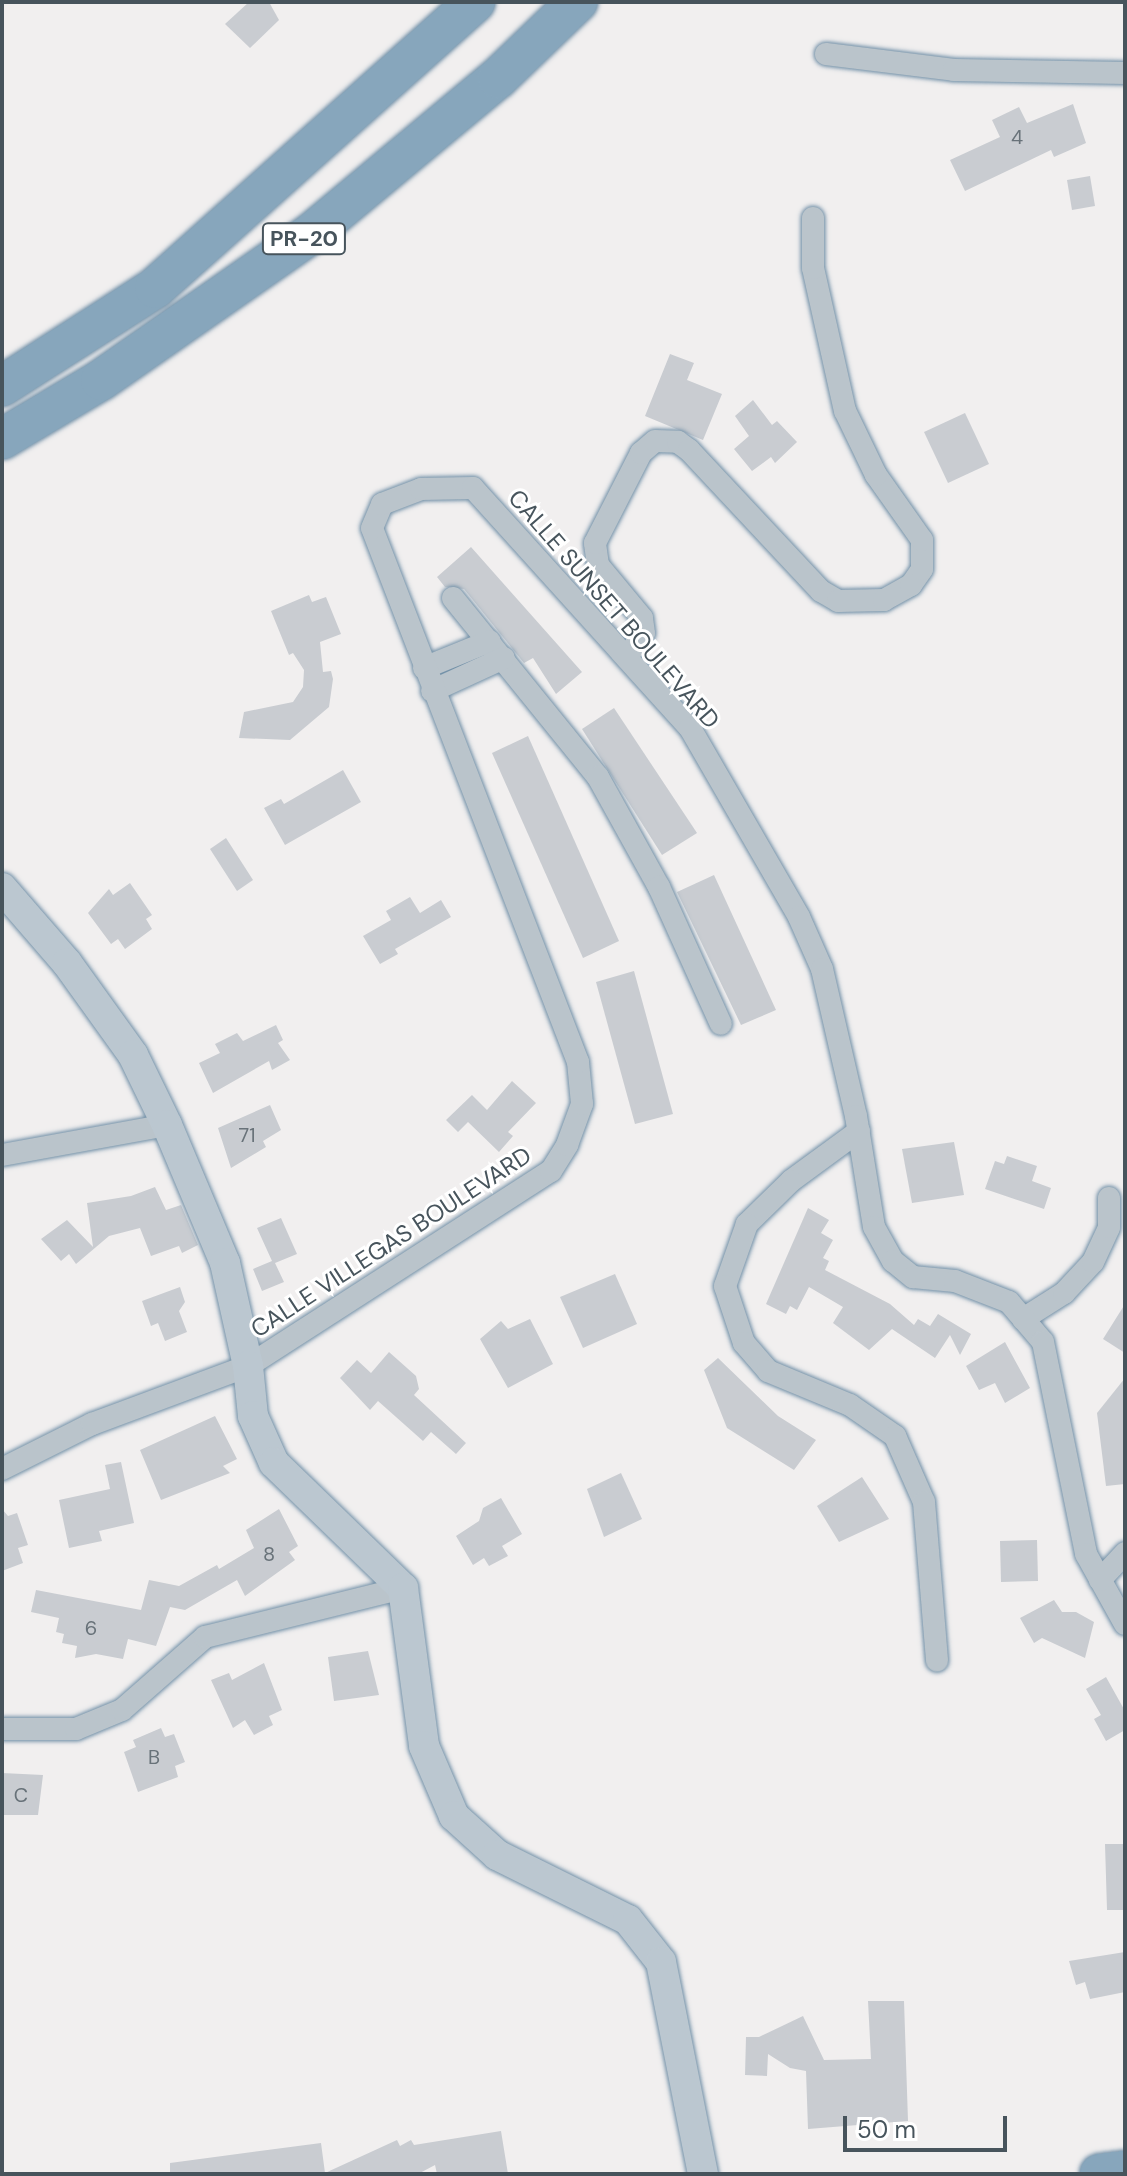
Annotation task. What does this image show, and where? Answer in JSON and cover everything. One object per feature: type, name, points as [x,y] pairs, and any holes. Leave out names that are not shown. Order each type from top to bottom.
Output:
[{"type":"highway","name":"PR-20","points":[[2,386],[155,288],[475,2]]},
{"type":"highway","name":"PR-20","points":[[2,439],[101,380],[313,232],[498,78],[577,2]]},
{"type":"highway","points":[[1100,2174],[1125,2171]]},
{"type":"street","points":[[826,54],[954,70],[1125,73]]},
{"type":"street","points":[[627,657],[644,633],[642,618],[598,565],[595,543],[641,453],[655,441],[678,442],[689,450],[821,591],[838,601],[884,600],[911,585],[922,569],[922,540],[876,475],[845,411],[813,268],[813,218]]},
{"type":"street","name":"CALLE SUNSET BOULEVARD","points":[[382,504],[421,489],[473,488],[690,728],[799,917],[822,969],[859,1131],[874,1227],[893,1261],[913,1277],[955,1281],[1009,1302],[1043,1342],[1086,1554],[1125,1624]]},
{"type":"street","name":"CALLE VILLEGAS BOULEVARD","points":[[2,1469],[92,1424],[248,1366],[551,1171],[567,1145],[582,1104],[578,1062],[432,691],[372,528],[382,504]]},
{"type":"street","points":[[453,598],[598,777],[659,887],[721,1024]]},
{"type":"street","points":[[424,668],[497,649]]},
{"type":"street","points":[[432,691],[497,649]]},
{"type":"street","points":[[2,888],[67,963],[133,1055],[167,1125],[225,1263],[248,1366],[253,1416],[274,1463],[403,1588],[424,1746],[454,1816],[497,1855],[628,1920],[661,1962],[703,2174]]},
{"type":"street","points":[[2,1155],[167,1125]]},
{"type":"street","points":[[859,1131],[791,1181],[747,1224],[725,1286],[744,1343],[768,1371],[850,1405],[895,1436],[924,1502],[937,1660]]},
{"type":"street","points":[[1023,1319],[1064,1293],[1093,1262],[1109,1227],[1109,1198]]},
{"type":"street","points":[[1100,1580],[1125,1553]]},
{"type":"street","points":[[2,1729],[76,1729],[122,1710],[205,1637],[403,1588]]},
{"type":"building","points":[[249,2],[269,2],[279,20],[250,48],[225,24]]},
{"type":"building","points":[[1073,104],[1086,143],[1054,157],[1051,150],[965,191],[950,160],[1000,137],[992,120],[1019,107],[1027,123]]},
{"type":"building","points":[[1090,176],[1095,206],[1072,210],[1067,180]]},
{"type":"building","points":[[670,354],[694,363],[687,380],[722,394],[703,440],[645,416]]},
{"type":"building","points":[[753,400],[772,425],[777,421],[797,442],[775,463],[771,457],[752,471],[734,449],[749,436],[735,416]]},
{"type":"building","points":[[965,413],[989,464],[948,483],[924,432]]},
{"type":"building","points":[[471,547],[582,672],[556,694],[533,658],[524,663],[464,589],[445,587],[437,577]]},
{"type":"building","points":[[309,595],[312,602],[326,597],[341,634],[320,642],[323,672],[331,671],[333,679],[329,707],[290,740],[239,738],[244,712],[293,702],[303,687],[304,670],[293,653],[289,655],[271,611]]},
{"type":"building","points":[[614,708],[697,833],[662,855],[582,729]]},
{"type":"building","points":[[528,736],[619,941],[583,958],[492,753]]},
{"type":"building","points":[[343,770],[361,802],[285,845],[264,808],[281,799],[284,804]]},
{"type":"building","points":[[226,838],[253,880],[237,891],[210,849]]},
{"type":"building","points":[[714,875],[776,1010],[741,1025],[677,892]]},
{"type":"building","points":[[130,883],[152,915],[146,919],[152,929],[125,949],[118,939],[111,944],[88,913],[109,889],[113,895]]},
{"type":"building","points":[[410,897],[420,913],[441,900],[451,917],[395,949],[398,954],[380,964],[363,936],[391,920],[386,911]]},
{"type":"building","points":[[634,971],[673,1114],[635,1124],[596,982]]},
{"type":"building","points":[[276,1025],[283,1040],[278,1043],[290,1060],[272,1070],[269,1061],[213,1093],[199,1063],[220,1053],[215,1044],[237,1033],[243,1041]]},
{"type":"building","points":[[512,1081],[536,1103],[508,1132],[513,1136],[499,1152],[468,1122],[458,1132],[446,1120],[472,1095],[487,1110]]},
{"type":"building","points":[[270,1105],[281,1130],[263,1141],[266,1147],[231,1168],[218,1128]]},
{"type":"building","points":[[954,1142],[964,1195],[912,1203],[902,1149]]},
{"type":"building","points":[[1007,1156],[1037,1166],[1032,1181],[1051,1188],[1044,1209],[985,1189],[995,1161],[1004,1164]]},
{"type":"building","points":[[155,1187],[166,1210],[181,1205],[198,1245],[182,1253],[179,1246],[151,1256],[140,1228],[109,1236],[76,1264],[69,1254],[61,1261],[41,1239],[67,1220],[93,1247],[87,1203],[131,1196]]},
{"type":"building","points":[[808,1208],[829,1220],[821,1233],[833,1240],[823,1258],[829,1261],[825,1270],[890,1304],[914,1325],[918,1319],[930,1326],[938,1314],[971,1334],[960,1355],[950,1335],[935,1358],[892,1329],[869,1350],[833,1323],[843,1307],[809,1287],[797,1310],[790,1306],[786,1314],[766,1304]]},
{"type":"building","points":[[281,1218],[297,1254],[275,1263],[284,1282],[262,1291],[253,1269],[272,1261],[257,1228]]},
{"type":"building","points":[[615,1274],[637,1324],[583,1348],[560,1297]]},
{"type":"building","points":[[180,1287],[185,1302],[179,1311],[187,1332],[165,1341],[158,1323],[151,1326],[142,1301]]},
{"type":"building","points":[[1125,1304],[1125,1353],[1103,1339]]},
{"type":"building","points":[[530,1319],[553,1364],[508,1388],[480,1339],[501,1321],[508,1329]]},
{"type":"building","points":[[1005,1342],[1030,1388],[1005,1403],[995,1383],[979,1390],[966,1366]]},
{"type":"building","points":[[389,1352],[416,1376],[419,1389],[414,1395],[466,1443],[456,1454],[431,1432],[423,1441],[378,1401],[370,1410],[340,1378],[357,1360],[371,1373]]},
{"type":"building","points":[[718,1358],[778,1416],[816,1440],[794,1470],[727,1428],[704,1370]]},
{"type":"building","points":[[1125,1378],[1125,1484],[1106,1486],[1097,1413]]},
{"type":"building","points":[[215,1416],[237,1459],[223,1466],[230,1473],[161,1500],[140,1450]]},
{"type":"building","points":[[121,1462],[134,1523],[99,1531],[102,1541],[69,1548],[59,1500],[110,1489],[105,1465]]},
{"type":"building","points":[[621,1473],[642,1519],[604,1537],[587,1489]]},
{"type":"building","points":[[862,1477],[889,1519],[839,1542],[817,1506]]},
{"type":"building","points":[[501,1498],[522,1534],[502,1546],[508,1556],[489,1566],[484,1558],[473,1565],[456,1536],[479,1521],[483,1508]]},
{"type":"building","points":[[2,1509],[8,1516],[17,1513],[28,1545],[18,1548],[23,1563],[2,1571]]},
{"type":"building","points":[[279,1509],[298,1546],[289,1552],[295,1560],[245,1596],[237,1580],[185,1610],[170,1607],[156,1646],[128,1639],[123,1659],[96,1654],[75,1658],[77,1646],[62,1643],[64,1634],[56,1632],[59,1618],[31,1612],[36,1590],[141,1610],[149,1580],[179,1586],[217,1565],[219,1569],[254,1548],[246,1530]]},
{"type":"building","points":[[1037,1540],[1038,1581],[1001,1582],[1000,1541]]},
{"type":"building","points":[[1054,1600],[1062,1612],[1076,1612],[1094,1622],[1085,1658],[1042,1638],[1034,1643],[1020,1618]]},
{"type":"building","points":[[368,1651],[379,1695],[334,1701],[328,1657]]},
{"type":"building","points":[[264,1663],[282,1710],[269,1716],[273,1725],[254,1735],[245,1720],[233,1728],[211,1680],[229,1673],[232,1680]]},
{"type":"building","points":[[1106,1677],[1125,1711],[1125,1730],[1106,1741],[1094,1719],[1101,1715],[1086,1689]]},
{"type":"building","points":[[161,1728],[165,1737],[174,1734],[185,1762],[175,1766],[178,1777],[138,1792],[124,1752],[136,1747],[133,1740]]},
{"type":"building","points":[[2,1773],[43,1775],[38,1815],[2,1815]]},
{"type":"building","points":[[1105,1844],[1125,1844],[1125,1910],[1107,1910]]},
{"type":"building","points":[[1125,1952],[1125,1992],[1090,1999],[1085,1982],[1076,1985],[1069,1961]]},
{"type":"building","points":[[868,2001],[904,2001],[908,2121],[808,2129],[806,2071],[790,2068],[768,2054],[767,2076],[745,2075],[746,2037],[759,2037],[803,2016],[824,2060],[871,2059]]},
{"type":"building","points":[[501,2131],[508,2174],[437,2174],[435,2165],[418,2174],[170,2174],[170,2163],[321,2143],[325,2173],[397,2140],[400,2146],[411,2140],[414,2145]]}]
